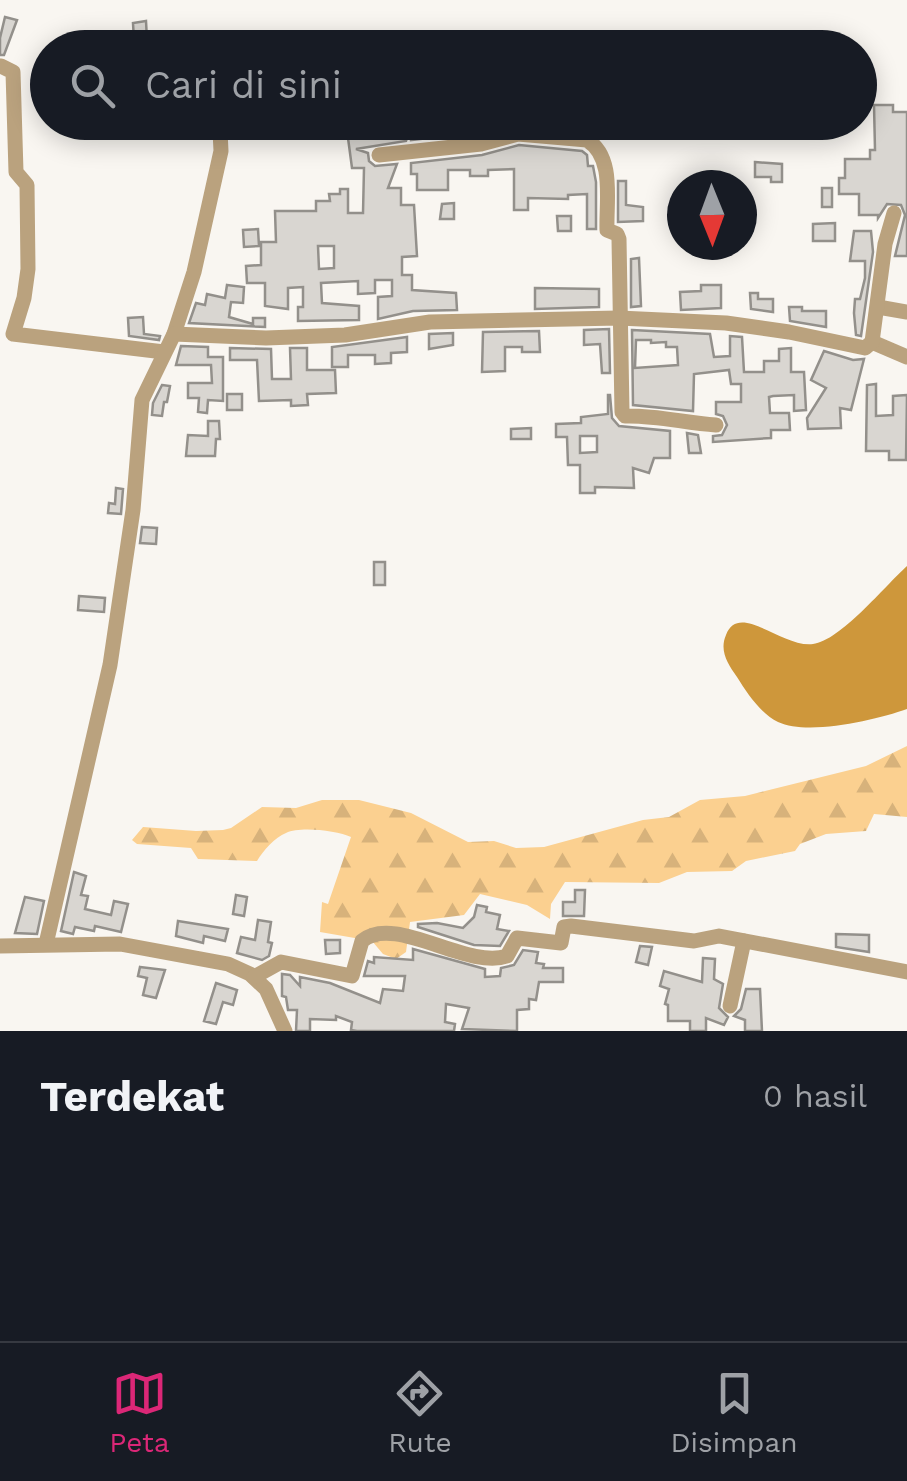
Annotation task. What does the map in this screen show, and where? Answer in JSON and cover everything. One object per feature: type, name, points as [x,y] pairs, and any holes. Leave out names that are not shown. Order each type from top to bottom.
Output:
[{"type":"street","points":[[1,66],[14,72],[6,116],[17,141],[16,172],[26,183],[29,210],[28,270],[13,334],[164,352]]},
{"type":"street","points":[[46,944],[110,665],[133,510],[142,400],[174,334],[194,272],[222,152],[221,140]]},
{"type":"street","points":[[379,155],[496,140]]},
{"type":"street","points":[[588,140],[606,162],[607,231],[616,233],[620,239],[624,415],[716,425]]},
{"type":"street","points":[[174,334],[266,338],[346,334],[430,322],[619,318],[738,325],[864,348],[872,342],[885,244],[894,213]]},
{"type":"street","points":[[878,307],[907,312]]},
{"type":"street","points":[[872,342],[907,357]]},
{"type":"street","points":[[254,977],[281,962],[352,976],[362,941],[376,934],[410,937],[495,959],[507,956],[517,938],[561,943],[563,930],[568,926],[694,941],[719,936],[907,972]]},
{"type":"street","points":[[730,1006],[744,941]]},
{"type":"street","points":[[0,946],[120,944],[228,964],[254,977],[270,995],[286,1031]]},
{"type":"green space","points":[[907,746],[907,817],[874,814],[866,831],[826,834],[800,844],[795,851],[746,861],[732,871],[687,872],[659,883],[565,882],[551,904],[550,919],[527,905],[480,894],[464,915],[410,922],[406,952],[396,959],[383,954],[372,941],[320,932],[322,902],[328,904],[351,837],[319,830],[293,831],[274,841],[257,861],[198,859],[191,848],[137,844],[132,840],[143,827],[223,830],[262,807],[296,808],[322,800],[359,800],[411,813],[468,842],[544,847],[643,820],[669,817],[700,800],[745,796],[866,766]]},
{"type":"shaded area","points":[[907,566],[907,709],[860,722],[806,727],[778,722],[760,708],[726,657],[724,641],[732,626],[751,624],[801,643],[824,641],[849,623]]},
{"type":"building","points":[[5,17],[17,20],[4,55],[0,55],[0,38]]},
{"type":"building","points":[[146,21],[146,30],[133,30],[133,23]]},
{"type":"building","points":[[877,105],[893,105],[893,112],[907,112],[907,256],[895,256],[905,215],[901,205],[887,204],[878,218],[859,215],[859,194],[839,194],[839,178],[845,178],[845,159],[870,159],[870,150],[875,150]]},
{"type":"building","points":[[348,140],[406,140],[356,149],[368,153],[375,166],[397,164],[388,188],[401,188],[401,205],[414,205],[417,256],[402,257],[402,275],[412,275],[412,290],[456,293],[457,310],[413,311],[378,319],[378,297],[392,296],[392,280],[375,280],[375,293],[358,294],[358,281],[321,283],[322,303],[359,306],[359,320],[298,321],[303,287],[288,288],[288,309],[265,306],[265,283],[247,283],[246,266],[261,265],[261,242],[276,242],[275,211],[316,211],[316,201],[330,201],[329,194],[348,189],[348,213],[363,213],[364,168],[352,168]],"holes":[[[318,246],[334,246],[334,268],[319,269]]]},
{"type":"building","points":[[519,145],[582,151],[587,155],[596,182],[596,229],[587,229],[587,194],[568,195],[568,199],[528,198],[528,210],[514,210],[514,169],[488,170],[488,176],[470,176],[470,170],[448,170],[448,190],[417,190],[417,174],[411,174],[411,163],[482,155]]},
{"type":"building","points":[[755,162],[782,164],[782,182],[757,177]]},
{"type":"building","points":[[618,181],[626,181],[626,205],[643,207],[643,221],[618,222]]},
{"type":"building","points":[[822,188],[832,188],[832,207],[822,207]]},
{"type":"building","points":[[454,203],[454,219],[440,219],[442,204]]},
{"type":"building","points":[[557,216],[571,216],[571,231],[558,231]]},
{"type":"building","points":[[835,223],[835,241],[813,241],[813,224]]},
{"type":"building","points":[[258,229],[259,246],[244,247],[243,230]]},
{"type":"building","points":[[854,231],[871,231],[873,252],[861,336],[856,335],[854,313],[855,299],[860,299],[865,278],[865,261],[850,261]]},
{"type":"building","points":[[639,258],[641,306],[631,307],[631,259]]},
{"type":"building","points":[[227,285],[244,287],[243,303],[231,302],[229,317],[253,324],[253,318],[265,318],[265,327],[189,323],[196,303],[205,305],[207,294],[225,298]]},
{"type":"building","points":[[701,285],[721,285],[721,308],[681,310],[680,292],[701,291]]},
{"type":"building","points":[[535,288],[599,289],[599,307],[535,309]]},
{"type":"building","points":[[750,293],[758,293],[758,299],[773,299],[773,312],[751,309]]},
{"type":"building","points":[[789,307],[826,311],[826,327],[790,321]]},
{"type":"building","points":[[143,317],[144,334],[160,336],[159,340],[129,336],[128,318]]},
{"type":"building","points":[[609,329],[610,373],[602,373],[600,344],[584,345],[584,330]]},
{"type":"building","points":[[632,330],[710,334],[714,357],[730,356],[730,336],[742,337],[744,372],[764,372],[764,361],[779,361],[779,349],[791,348],[791,372],[804,372],[806,410],[794,411],[794,395],[769,397],[770,413],[789,413],[790,430],[771,430],[771,438],[713,442],[713,436],[722,435],[727,425],[723,416],[716,414],[716,402],[741,402],[741,384],[731,384],[729,370],[694,374],[693,411],[633,405]],"holes":[[[636,340],[677,347],[678,365],[635,368]]]},
{"type":"building","points":[[539,331],[540,352],[505,347],[505,371],[482,372],[483,332]]},
{"type":"building","points":[[453,333],[453,345],[429,349],[429,334]]},
{"type":"building","points":[[407,337],[407,352],[391,353],[391,363],[375,364],[375,355],[348,355],[348,367],[332,367],[332,347]]},
{"type":"building","points":[[181,346],[208,347],[208,357],[223,357],[223,401],[208,400],[207,413],[198,412],[199,398],[188,398],[188,383],[212,383],[211,365],[176,365]]},
{"type":"building","points":[[230,348],[271,349],[272,379],[291,379],[290,348],[307,348],[307,370],[335,370],[336,393],[307,394],[308,405],[291,406],[291,400],[259,401],[257,360],[230,360]]},
{"type":"building","points":[[824,351],[853,360],[864,359],[851,410],[840,408],[841,428],[808,429],[807,418],[826,388],[811,380]]},
{"type":"building","points":[[876,384],[876,416],[893,415],[893,396],[907,395],[906,460],[889,460],[889,451],[866,451],[867,385]]},
{"type":"building","points":[[162,385],[170,386],[167,402],[162,416],[152,415],[153,403]]},
{"type":"building","points":[[227,394],[242,394],[242,410],[227,410]]},
{"type":"building","points":[[610,395],[612,418],[619,426],[670,431],[670,458],[654,458],[649,473],[633,468],[634,488],[595,487],[595,493],[580,493],[580,465],[568,465],[567,437],[556,437],[556,424],[581,423],[581,417],[608,414]],"holes":[[[580,436],[597,436],[597,452],[580,453]]]},
{"type":"building","points":[[208,421],[219,421],[220,439],[216,439],[215,456],[186,456],[188,435],[208,436]]},
{"type":"building","points":[[531,428],[531,439],[511,439],[511,429]]},
{"type":"building","points":[[687,433],[698,435],[701,453],[689,453]]},
{"type":"building","points":[[116,488],[123,489],[121,514],[108,513],[109,503],[115,504]]},
{"type":"building","points":[[142,527],[157,528],[156,544],[140,543]]},
{"type":"building","points":[[374,562],[385,562],[385,585],[374,585]]},
{"type":"building","points":[[79,596],[105,598],[104,612],[78,610]]},
{"type":"building","points":[[74,872],[86,876],[81,895],[88,896],[85,909],[111,915],[114,901],[128,904],[121,932],[95,926],[94,931],[75,927],[73,934],[61,931]]},
{"type":"building","points":[[575,890],[585,890],[584,916],[563,916],[563,902],[575,902]]},
{"type":"building","points":[[236,895],[247,897],[244,916],[233,914]]},
{"type":"building","points":[[25,897],[44,901],[37,934],[15,933]]},
{"type":"building","points":[[477,905],[500,915],[497,929],[509,931],[500,946],[474,945],[418,927],[437,923],[463,928],[474,917]]},
{"type":"building","points":[[258,920],[271,922],[269,956],[262,960],[237,953],[241,937],[255,940]]},
{"type":"building","points":[[178,921],[228,929],[225,941],[204,936],[203,943],[176,936]]},
{"type":"building","points":[[836,934],[869,935],[869,952],[836,947]]},
{"type":"building","points":[[325,940],[340,940],[340,953],[326,954]]},
{"type":"building","points":[[640,946],[652,947],[648,965],[636,962]]},
{"type":"building","points":[[413,949],[485,969],[485,977],[500,976],[501,968],[514,965],[523,950],[538,952],[536,963],[544,964],[543,968],[563,968],[563,982],[539,982],[536,1000],[529,999],[529,1009],[517,1010],[517,1031],[462,1029],[469,1008],[446,1004],[445,1022],[455,1024],[454,1031],[357,1031],[351,1030],[352,1022],[336,1016],[336,1020],[310,1019],[310,1031],[296,1031],[297,1010],[288,1010],[286,997],[282,996],[282,974],[290,975],[300,986],[300,977],[330,983],[380,1003],[383,989],[403,991],[405,976],[364,976],[368,961],[374,963],[374,957],[413,960]]},
{"type":"building","points":[[703,958],[715,959],[714,979],[723,984],[719,1008],[728,1017],[724,1025],[706,1018],[706,1031],[690,1031],[690,1021],[668,1021],[665,1004],[669,989],[660,986],[664,971],[702,982]]},
{"type":"building","points":[[140,967],[165,970],[156,998],[143,995],[147,978],[138,976]]},
{"type":"building","points":[[216,983],[237,990],[233,1005],[223,1002],[216,1024],[204,1021]]},
{"type":"building","points":[[746,989],[760,989],[762,1031],[745,1031],[745,1020],[734,1016],[741,1009]]}]
